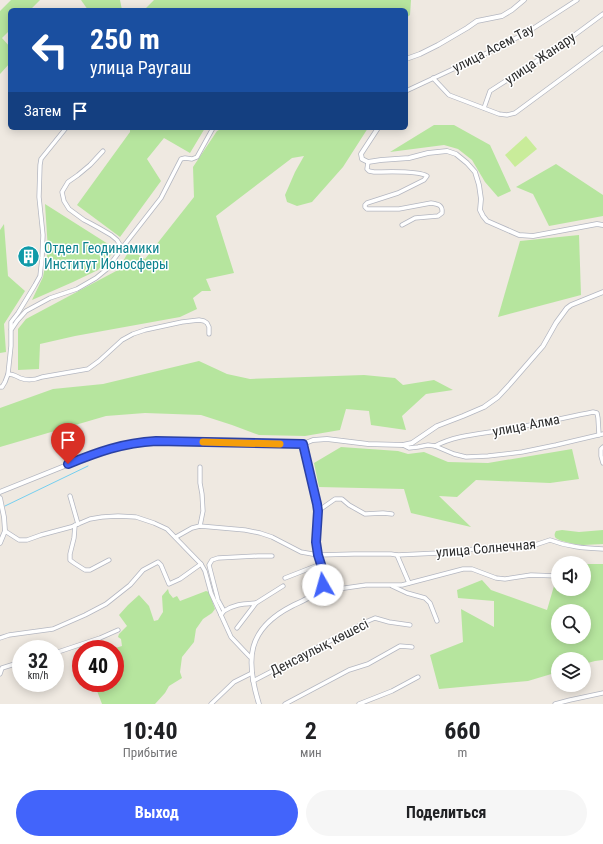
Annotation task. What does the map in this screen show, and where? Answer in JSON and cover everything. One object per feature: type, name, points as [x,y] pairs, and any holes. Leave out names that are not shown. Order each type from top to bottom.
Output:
[{"type":"street","points":[[408,57],[420,54],[438,45],[477,21],[502,16],[524,0]]},
{"type":"street","name":"улица Асем Тау","points":[[408,90],[526,33],[577,0]]},
{"type":"street","name":"улица Жанару","points":[[484,108],[490,91],[557,48],[603,14]]},
{"type":"street","points":[[433,78],[449,95],[499,114],[507,115],[515,113],[603,48]]},
{"type":"street","points":[[0,387],[2,387],[8,374],[11,346],[11,322],[36,285],[40,276],[43,235],[39,197],[41,159],[64,130]]},
{"type":"street","points":[[10,330],[26,311],[50,298],[77,289],[96,278],[107,269],[161,198],[181,159],[192,159],[197,157],[212,130]]},
{"type":"street","points":[[377,130],[361,154],[362,159],[368,162],[409,158],[428,153],[447,151],[456,154],[467,163],[474,172],[481,199],[480,210],[482,216],[487,221],[519,235],[533,236],[597,224],[603,225]]},
{"type":"street","points":[[103,151],[90,165],[68,182],[62,192],[64,200],[69,208],[84,220],[111,235],[117,240],[122,248]]},
{"type":"street","points":[[368,162],[367,169],[369,171],[402,172],[427,176],[424,180],[398,193],[365,205],[367,209],[399,209],[431,203],[441,206],[442,213],[438,216],[415,218],[402,225]]},
{"type":"street","points":[[0,492],[96,453],[130,444],[156,441],[303,444],[313,440],[326,439],[368,444],[404,445],[412,443],[437,426],[484,407],[493,401],[543,346],[556,323],[567,308],[603,292]]},
{"type":"street","points":[[8,374],[13,374],[27,380],[36,380],[42,377],[88,369],[99,362],[122,340],[133,334],[182,322],[199,320],[204,321],[209,327],[209,334]]},
{"type":"street","name":"улица Алма","points":[[435,446],[455,438],[593,412],[597,413],[601,434]]},
{"type":"street","points":[[404,445],[409,448],[418,448],[428,445],[435,446],[466,457],[488,456],[522,452],[601,434]]},
{"type":"street","points":[[303,444],[318,511],[316,542],[318,555],[324,574],[323,585],[317,592]]},
{"type":"street","points":[[603,447],[600,449],[603,461]]},
{"type":"street","points":[[176,537],[192,528],[200,526],[203,510],[200,467]]},
{"type":"street","points":[[70,496],[77,524],[70,560],[85,570],[90,570],[109,560]]},
{"type":"street","points":[[0,498],[5,531],[0,543]]},
{"type":"street","points":[[318,511],[335,499],[342,499],[349,505],[365,514],[392,514]]},
{"type":"street","points":[[5,531],[19,540],[26,540],[90,519],[102,517],[136,517],[154,523],[168,529],[201,564],[205,571],[211,593],[222,613]]},
{"type":"street","name":"улица Солнечная","points":[[200,526],[245,530],[260,533],[272,537],[301,552],[318,555],[397,555],[502,546],[528,546],[550,540],[556,543],[580,548],[603,549]]},
{"type":"street","points":[[397,555],[408,583]]},
{"type":"street","points":[[250,657],[230,637],[209,565],[212,560],[218,558],[272,556]]},
{"type":"street","points":[[0,638],[52,629],[85,615],[106,604],[130,585],[144,570],[158,562],[161,565],[169,584],[180,579],[201,564]]},
{"type":"street","points":[[285,578],[321,564]]},
{"type":"street","points":[[258,704],[250,657],[255,639],[264,626],[280,612],[317,592],[366,585],[402,585],[464,569],[472,569],[496,578],[505,579],[531,576],[551,576]]},
{"type":"street","points":[[389,585],[425,598],[430,603],[437,621]]},
{"type":"street","points":[[236,628],[256,603],[283,586]]},
{"type":"street","points":[[222,613],[232,606],[256,603]]},
{"type":"street","name":"Денсаулық көшесі","points":[[253,681],[375,618],[388,622],[410,625]]},
{"type":"street","points":[[64,650],[100,638],[118,630]]},
{"type":"street","points":[[286,704],[349,670],[368,664],[400,646],[412,647]]},
{"type":"street","points":[[0,674],[2,668],[12,665]]},
{"type":"street","points":[[211,704],[234,682],[252,673]]},
{"type":"street","points":[[359,704],[392,691],[418,677]]},
{"type":"street","points":[[555,704],[603,694]]},
{"type":"green space","points":[[11,0],[40,0],[32,8],[8,8],[8,32],[2,38],[8,45],[8,65],[0,74],[0,11]]},
{"type":"green space","points":[[81,0],[120,0],[122,8],[87,8]]},
{"type":"green space","points":[[154,0],[411,0],[410,15],[408,16],[408,8],[146,8]]},
{"type":"green space","points":[[434,125],[454,125],[490,145],[511,191],[498,197],[485,182],[472,160],[458,149],[444,145],[390,152]]},
{"type":"green space","points":[[130,130],[204,130],[190,153],[164,138],[147,159],[161,181],[120,237],[77,205]]},
{"type":"green space","points":[[367,130],[343,167],[312,202],[297,206],[287,202],[285,195],[304,156],[292,158],[216,216],[234,273],[206,279],[211,291],[202,291],[193,298],[197,309],[180,317],[75,336],[40,344],[39,369],[18,370],[18,329],[26,319],[118,270],[130,249],[145,259],[194,197],[193,167],[217,131]]},
{"type":"green space","points":[[526,136],[537,149],[515,167],[505,155]]},
{"type":"green space","points":[[556,164],[603,195],[603,216],[549,226],[533,194],[516,187]]},
{"type":"green space","points":[[45,204],[116,249],[98,270],[32,300],[43,277],[48,250]]},
{"type":"green space","points":[[4,224],[8,276],[25,291],[4,324],[6,352],[0,353],[0,230]]},
{"type":"green space","points":[[579,235],[581,295],[498,317],[520,241]]},
{"type":"green space","points":[[199,361],[227,374],[250,379],[364,375],[395,378],[403,385],[434,380],[453,390],[426,394],[402,416],[406,430],[371,425],[369,411],[346,409],[340,430],[305,436],[259,435],[201,415],[145,413],[106,416],[0,447],[0,408],[53,389],[103,384]]},
{"type":"green space","points":[[341,447],[398,451],[408,454],[424,452],[448,462],[488,463],[572,449],[579,479],[550,483],[476,480],[457,497],[439,496],[471,527],[411,513],[404,489],[319,487],[314,463]]},
{"type":"green space","points":[[562,530],[579,532],[603,530],[603,544],[583,545],[563,541],[555,537],[556,531]]},
{"type":"green space","points":[[591,564],[603,564],[603,660],[591,662],[591,652],[551,652],[551,674],[528,681],[439,689],[430,655],[463,642],[461,609],[494,627],[494,601],[458,598],[457,590],[482,580],[491,590],[547,610],[551,596],[591,596]]},
{"type":"green space","points":[[168,589],[173,598],[177,596],[180,601],[206,591],[209,592],[215,609],[203,619],[196,629],[194,642],[182,657],[180,672],[182,678],[169,686],[155,704],[102,704],[97,692],[124,692],[124,640],[121,640],[118,637],[127,626],[119,615],[139,595],[149,606],[154,621],[158,620],[163,612],[162,596]]},
{"type":"waterway","points":[[5,506],[88,466]]},
{"type":"slow traffic","points":[[203,442],[280,444]]},
{"type":"place","name":"Отдел Геодинамики Институт Ионосферы","points":[[29,256]]},
{"type":"route","points":[[68,464],[119,446],[143,442],[303,444],[318,511],[316,542],[318,555],[324,574],[323,585]]}]
